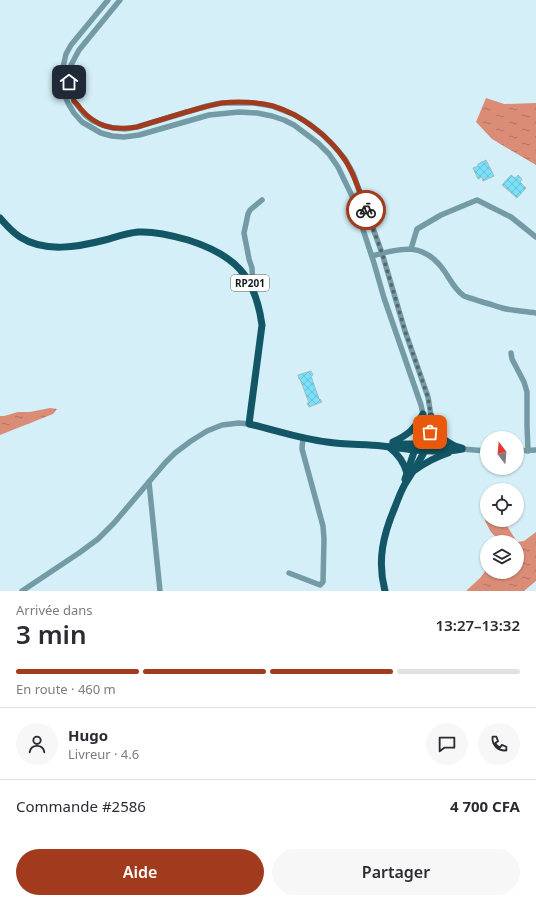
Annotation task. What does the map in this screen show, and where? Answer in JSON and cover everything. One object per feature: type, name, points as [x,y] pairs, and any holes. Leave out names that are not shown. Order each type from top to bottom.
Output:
[{"type":"main road","name":"RP201","points":[[0,218],[19,237],[49,247],[89,244],[135,232],[159,232],[209,247],[231,260],[243,272],[253,289],[260,312],[262,325],[249,424]]},
{"type":"main road","points":[[390,445],[407,435],[416,426],[423,414]]},
{"type":"main road","points":[[431,416],[437,433],[453,448]]},
{"type":"main road","points":[[249,424],[325,442],[340,444],[462,449]]},
{"type":"main road","points":[[390,445],[393,451],[403,462],[409,473]]},
{"type":"main road","points":[[385,591],[382,575],[382,549],[384,536],[387,525],[409,473],[416,446]]},
{"type":"main road","points":[[409,473],[426,447]]},
{"type":"main road","points":[[409,473],[424,463],[453,448]]},
{"type":"street","points":[[108,0],[71,45],[66,54],[61,76],[64,94],[68,103],[74,114],[82,122],[101,133],[124,137],[140,135],[209,115],[239,112],[256,113],[272,116],[294,125],[318,143],[329,154],[338,167],[352,196],[384,298],[421,405],[423,414],[416,446]]},
{"type":"street","points":[[120,0],[79,50],[70,67],[69,82],[74,101],[93,121],[113,128],[125,129],[137,127],[207,106],[222,103],[254,103],[272,106],[295,115],[322,134],[345,159],[353,173],[382,253],[405,331],[428,397],[431,416],[426,447]]},
{"type":"street","points":[[253,289],[252,268],[248,259],[244,233],[250,210],[262,200]]},
{"type":"street","points":[[411,249],[417,229],[441,215],[477,200],[511,217],[536,237]]},
{"type":"street","points":[[372,256],[405,249],[416,249],[422,251],[437,262],[456,290],[466,297],[503,308],[536,313]]},
{"type":"street","points":[[511,353],[512,359],[524,382],[527,392],[528,451]]},
{"type":"street","points":[[22,591],[79,553],[98,538],[114,523],[175,453],[207,431],[222,425],[239,423],[249,424]]},
{"type":"street","points":[[289,573],[320,585],[323,582],[323,526],[302,449],[303,437]]},
{"type":"street","points":[[462,449],[480,450]]},
{"type":"street","points":[[524,451],[536,450]]},
{"type":"street","points":[[149,482],[160,591]]},
{"type":"water","points":[[486,98],[504,104],[536,103],[536,165],[492,139],[476,122]]},
{"type":"water","points":[[50,408],[57,409],[53,414],[0,435],[0,416]]},
{"type":"water","points":[[488,527],[508,527],[513,535],[494,535]]},
{"type":"water","points":[[536,532],[536,581],[524,591],[466,591],[480,578],[524,579],[524,541]]},
{"type":"building","points":[[486,160],[494,176],[483,181],[482,177],[478,179],[473,168]]},
{"type":"building","points":[[511,175],[515,178],[518,175],[522,179],[520,182],[526,188],[517,198],[502,185]]},
{"type":"building","points":[[311,371],[313,375],[311,376],[319,399],[322,402],[309,407],[307,403],[309,403],[298,375]]},
{"type":"way so far","points":[[366,210],[382,253],[405,331],[428,397],[431,416],[430,432]]},
{"type":"route","points":[[69,82],[74,101],[85,114],[93,121],[113,128],[125,129],[137,127],[222,103],[254,103],[284,110],[295,115],[322,134],[345,159],[353,173],[366,210]]}]
